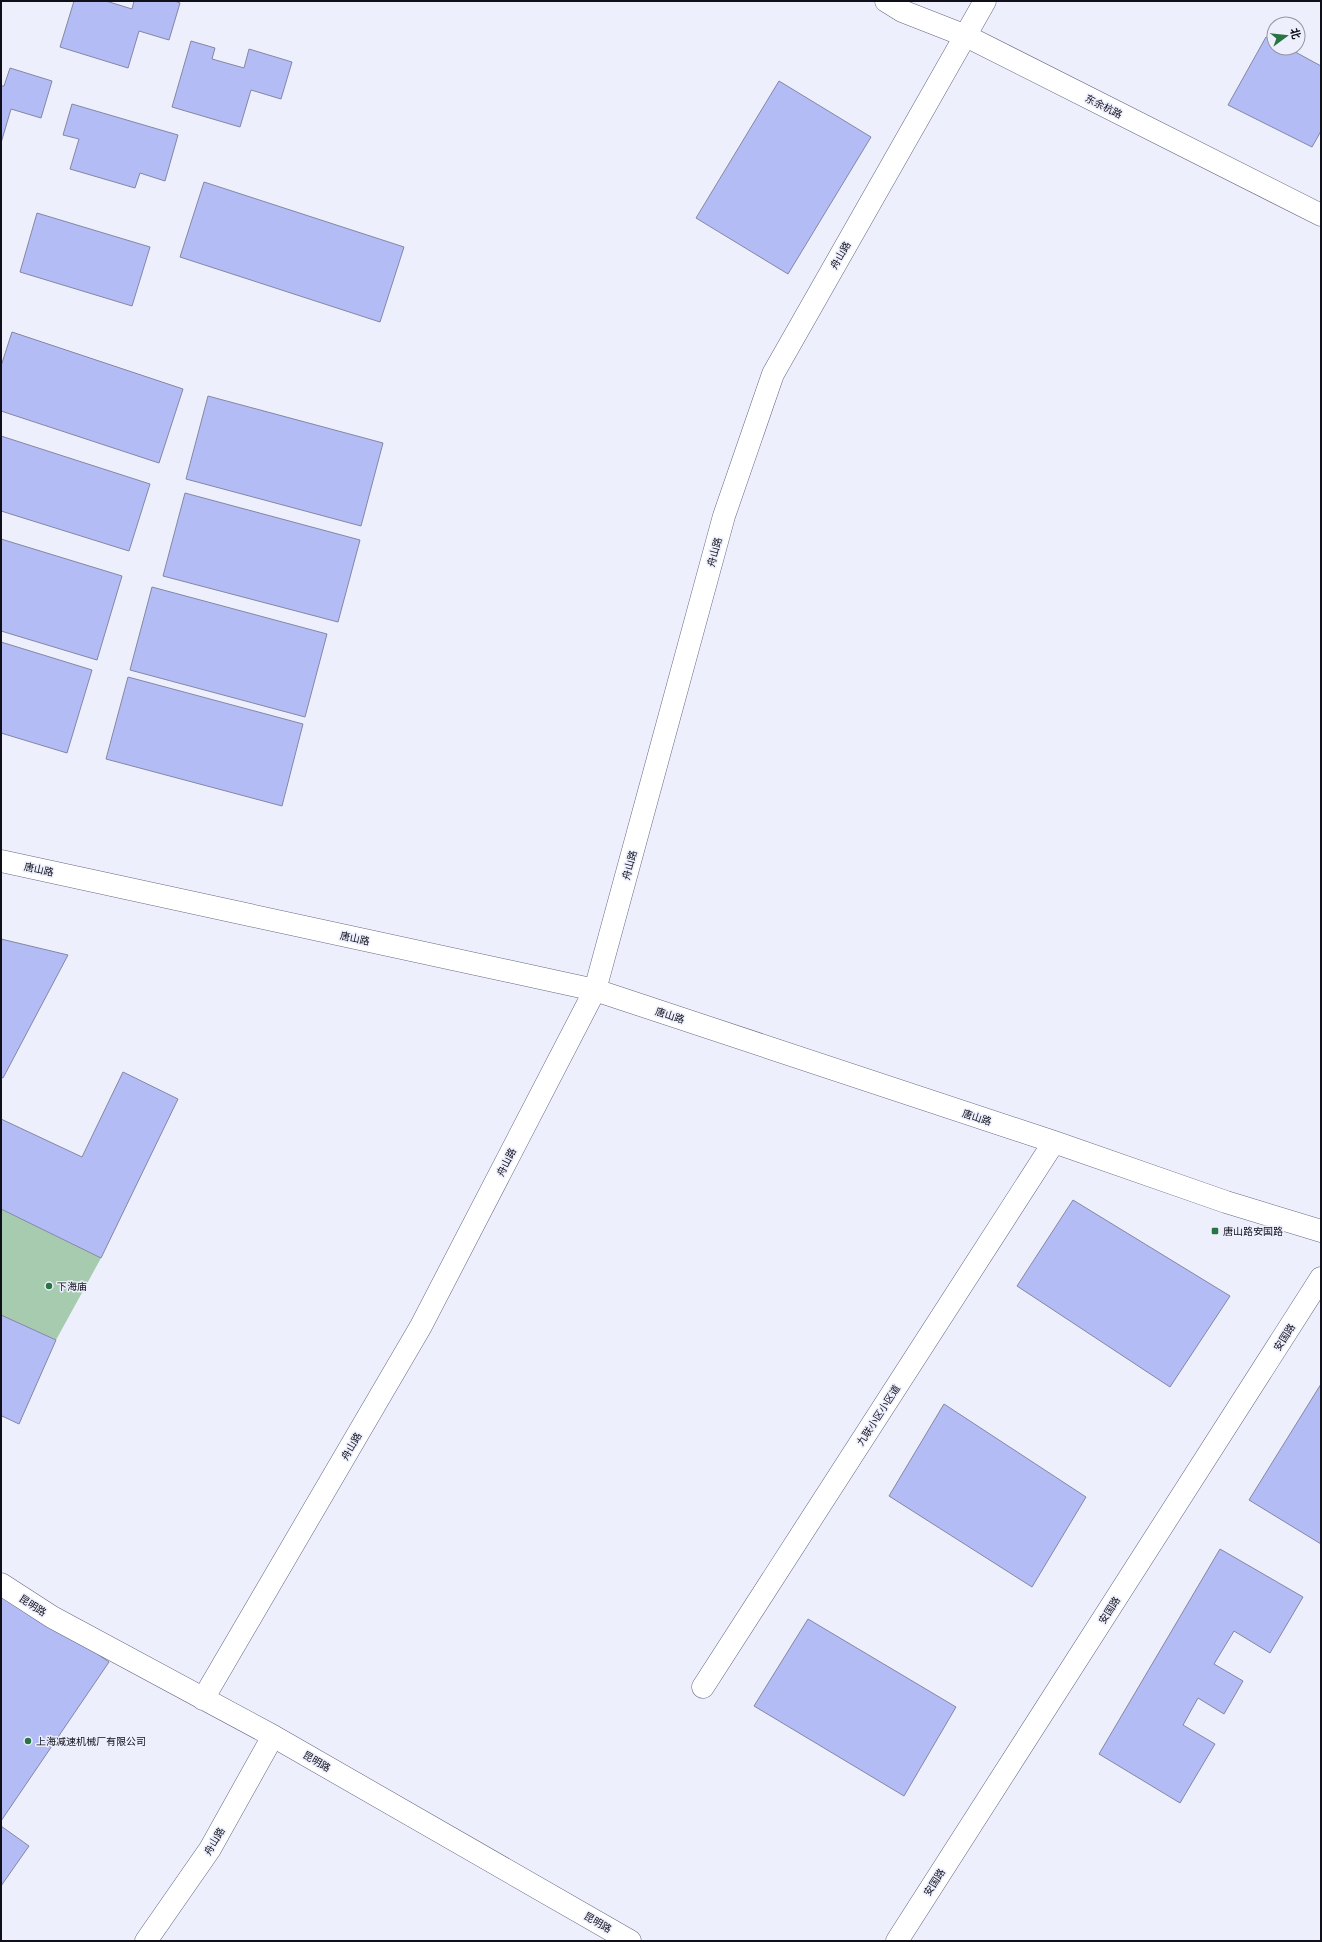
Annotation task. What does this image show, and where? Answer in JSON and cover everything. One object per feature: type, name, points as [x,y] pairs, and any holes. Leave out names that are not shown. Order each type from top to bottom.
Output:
[{"type":"street","name":"东余杭路","points":[[886,1],[902,10],[966,36],[1321,215]]},
{"type":"street","name":"舟山路","points":[[203,1699],[421,1326],[595,990],[724,516],[772,374],[985,1]]},
{"type":"street","name":"唐山路","points":[[1,861],[595,990],[1054,1142],[1226,1202],[1321,1231]]},
{"type":"street","name":"九联小区小区道","points":[[703,1687],[1054,1142]]},
{"type":"street","name":"安国路","points":[[897,1941],[1321,1278]]},
{"type":"street","name":"昆明路","points":[[1,1584],[52,1617],[273,1736],[630,1941]]},
{"type":"street","name":"舟山路","points":[[146,1941],[210,1849],[273,1736]]},
{"type":"green space","points":[[1,1209],[101,1258],[56,1340],[1,1315]]},
{"type":"building","points":[[74,1],[106,1],[132,9],[134,1],[175,1],[180,3],[169,40],[139,31],[128,68],[60,47]]},
{"type":"building","points":[[1266,37],[1266,56],[1303,56],[1321,66],[1321,131],[1312,147],[1228,105]]},
{"type":"building","points":[[191,41],[215,48],[212,59],[244,68],[249,49],[292,62],[281,99],[251,90],[240,127],[172,107]]},
{"type":"building","points":[[10,68],[52,81],[41,118],[11,109],[1,143],[1,86],[4,86]]},
{"type":"building","points":[[779,81],[871,137],[788,274],[696,218]]},
{"type":"building","points":[[72,104],[178,135],[165,181],[140,173],[135,188],[70,169],[79,139],[63,135]]},
{"type":"building","points":[[204,182],[404,247],[380,322],[180,257]]},
{"type":"building","points":[[37,213],[150,247],[132,306],[20,272]]},
{"type":"building","points":[[12,332],[183,389],[159,463],[1,411],[1,366]]},
{"type":"building","points":[[208,396],[383,443],[361,526],[186,479]]},
{"type":"building","points":[[1,436],[150,484],[129,551],[1,511]]},
{"type":"building","points":[[185,493],[360,540],[338,622],[163,576]]},
{"type":"building","points":[[1,539],[122,576],[97,660],[1,631]]},
{"type":"building","points":[[152,587],[327,634],[305,717],[130,670]]},
{"type":"building","points":[[1,642],[92,670],[67,753],[1,733]]},
{"type":"building","points":[[128,677],[303,724],[282,806],[106,759]]},
{"type":"building","points":[[1,939],[68,955],[3,1078],[1,1077]]},
{"type":"building","points":[[123,1072],[178,1099],[101,1258],[1,1209],[1,1119],[82,1157]]},
{"type":"building","points":[[1073,1200],[1230,1296],[1170,1387],[1017,1286]]},
{"type":"building","points":[[1,1315],[56,1340],[19,1424],[2,1416],[1,1419]]},
{"type":"building","points":[[1321,1384],[1321,1544],[1249,1500]]},
{"type":"building","points":[[944,1404],[1086,1497],[1032,1587],[889,1496]]},
{"type":"building","points":[[1220,1549],[1303,1597],[1270,1653],[1234,1631],[1214,1664],[1243,1681],[1224,1714],[1198,1698],[1183,1725],[1215,1744],[1180,1803],[1099,1754]]},
{"type":"building","name":"上海减速机械厂有限公司","points":[[1,1587],[109,1662],[1,1821]]},
{"type":"building","points":[[808,1619],[956,1707],[904,1796],[754,1706]]},
{"type":"building","points":[[1,1826],[29,1846],[1,1886]]},
{"type":"place","name":"唐山路安国路","points":[[1215,1231]]},
{"type":"place","name":"下海庙","points":[[49,1286]]},
{"type":"place","name":"上海减速机械厂有限公司","points":[[28,1741]]}]
